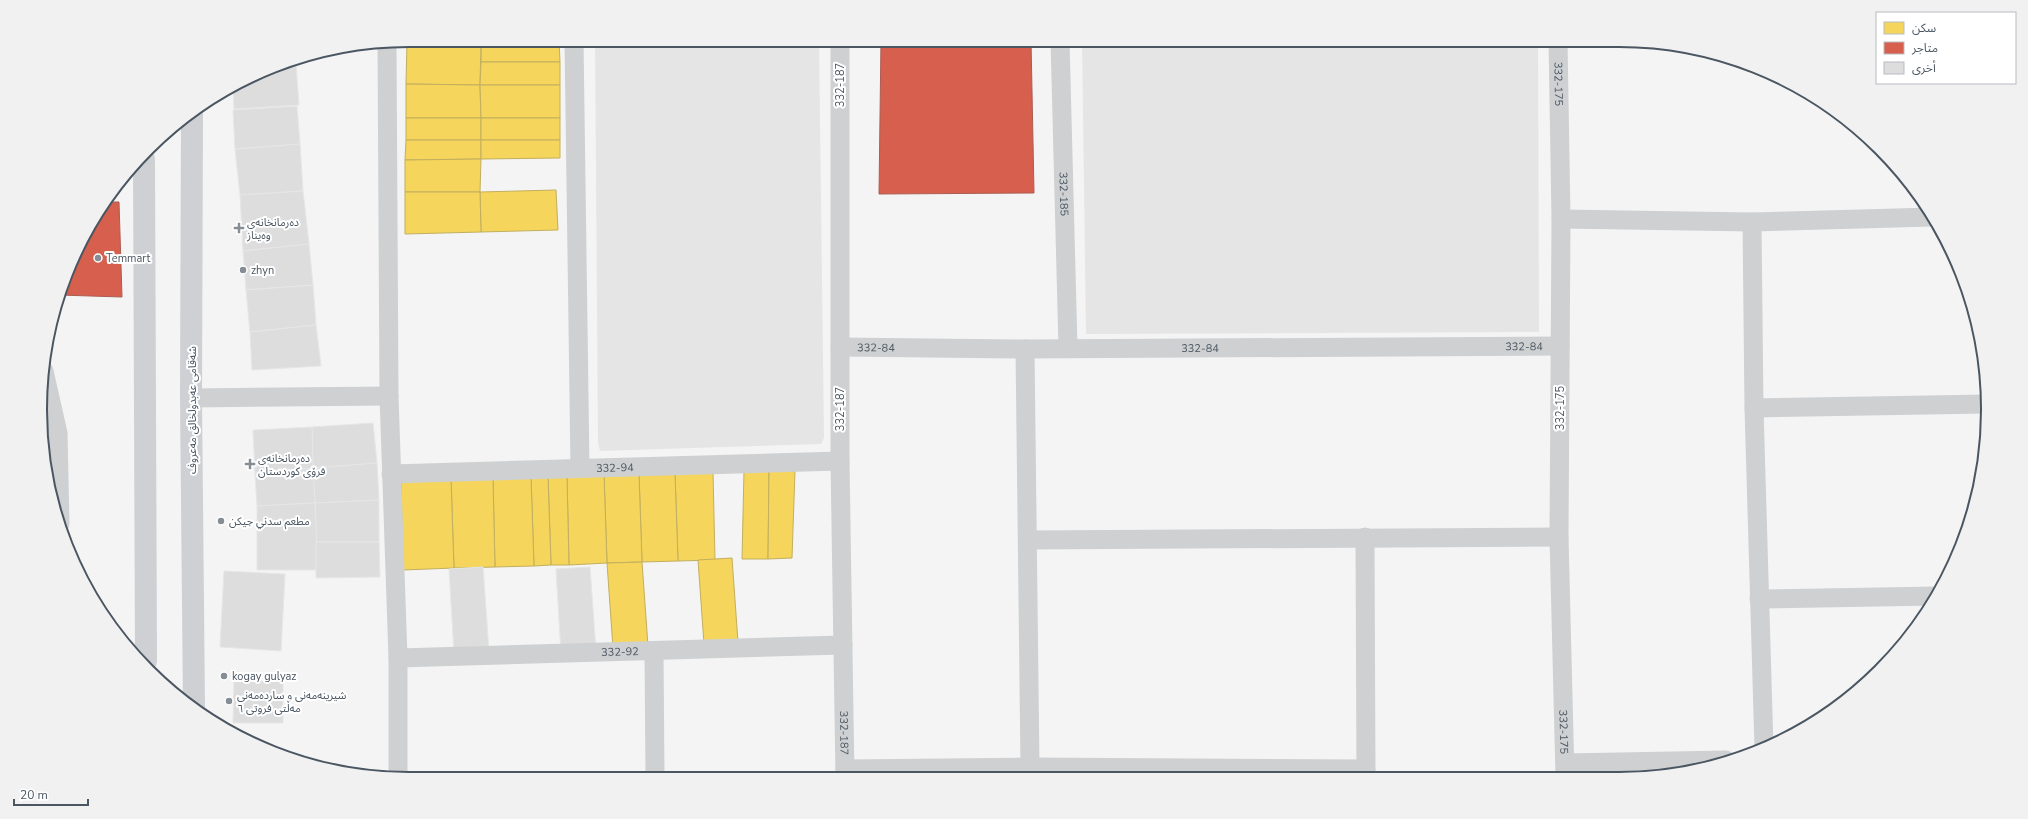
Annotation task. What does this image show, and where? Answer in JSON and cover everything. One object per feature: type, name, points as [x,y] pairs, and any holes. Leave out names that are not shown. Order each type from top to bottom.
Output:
[{"type":"main road","name":"شەقامی عەبدولخالق مەعروف","points":[[192,120],[191,398],[194,701]]},
{"type":"main road","points":[[144,163],[146,659]]},
{"type":"street","points":[[574,47],[580,468]]},
{"type":"street","name":"332-187","points":[[840,47],[840,461],[845,772]]},
{"type":"street","name":"332-185","points":[[1060,47],[1068,348]]},
{"type":"street","name":"332-175","points":[[1558,47],[1561,219],[1559,537],[1565,770]]},
{"type":"street","points":[[387,48],[389,396],[398,658],[398,772]]},
{"type":"street","points":[[1561,219],[1752,222],[1926,217]]},
{"type":"street","points":[[1752,222],[1754,408],[1764,741]]},
{"type":"street","name":"332-84","points":[[840,348],[1025,349],[1560,346]]},
{"type":"street","points":[[1025,349],[1030,767]]},
{"type":"street","points":[[48,388],[58,433],[60,505]]},
{"type":"street","points":[[191,398],[389,396]]},
{"type":"street","points":[[1754,408],[1981,404]]},
{"type":"street","name":"332-94","points":[[391,474],[840,461]]},
{"type":"street","points":[[1365,537],[1366,772]]},
{"type":"street","points":[[1028,540],[1559,537]]},
{"type":"street","points":[[1759,599],[1929,596]]},
{"type":"street","name":"332-92","points":[[398,658],[843,645]]},
{"type":"street","points":[[654,651],[655,772]]},
{"type":"street","points":[[1565,770],[1706,761]]},
{"type":"street","points":[[898,772],[1030,767],[1310,772]]},
{"type":"shaded area","points":[[595,47],[819,47],[824,438],[821,444],[600,451],[598,443]]},
{"type":"shaded area","points":[[1082,47],[1538,47],[1539,332],[1086,334]]},
{"type":"building: سكن","points":[[407,47],[481,47],[480,85],[406,84]]},
{"type":"building: سكن","points":[[481,47],[559,47],[560,62],[481,62]]},
{"type":"building: سكن","points":[[481,62],[560,62],[560,85],[480,85]]},
{"type":"building: سكن","points":[[406,84],[480,85],[481,118],[406,118]]},
{"type":"building: سكن","points":[[480,85],[560,85],[560,118],[481,118]]},
{"type":"building: سكن","points":[[406,118],[481,118],[481,140],[406,140]]},
{"type":"building: سكن","points":[[481,118],[560,118],[560,140],[481,140]]},
{"type":"building: سكن","points":[[406,140],[481,140],[481,159],[405,160]]},
{"type":"building: سكن","points":[[481,140],[560,140],[560,158],[481,159]]},
{"type":"building: سكن","points":[[481,159],[480,192],[405,192],[405,160]]},
{"type":"building: سكن","points":[[556,190],[558,230],[481,232],[480,192]]},
{"type":"building: سكن","points":[[405,192],[480,192],[481,232],[405,234]]},
{"type":"building: سكن","points":[[744,471],[769,471],[768,559],[742,559]]},
{"type":"building: سكن","points":[[769,471],[795,471],[792,558],[768,559]]},
{"type":"building: سكن","points":[[713,472],[715,560],[678,561],[675,473]]},
{"type":"building: سكن","points":[[675,473],[678,561],[642,562],[639,474]]},
{"type":"building: سكن","points":[[604,474],[639,474],[642,562],[607,563]]},
{"type":"building: سكن","points":[[604,474],[607,563],[569,565],[567,476]]},
{"type":"building: سكن","points":[[548,476],[567,476],[569,565],[551,565]]},
{"type":"building: سكن","points":[[548,476],[551,565],[534,566],[531,477]]},
{"type":"building: سكن","points":[[531,477],[534,566],[495,567],[493,478]]},
{"type":"building: سكن","points":[[493,478],[495,567],[454,568],[451,479]]},
{"type":"building: سكن","points":[[451,479],[454,568],[403,570],[401,481]]},
{"type":"building: سكن","points":[[732,558],[738,642],[704,644],[698,560]]},
{"type":"building: سكن","points":[[642,562],[648,646],[613,648],[607,563]]},
{"type":"building: متاجر","points":[[881,47],[1031,47],[1034,193],[879,194]]},
{"type":"building: متاجر","name":"Temmart","points":[[112,202],[119,202],[122,297],[65,295],[84,249]]},
{"type":"building: أخرى","points":[[296,65],[299,105],[234,109],[233,93],[249,84]]},
{"type":"building: أخرى","points":[[297,106],[300,144],[235,149],[233,110]]},
{"type":"building: أخرى","points":[[300,144],[303,191],[240,195],[235,149]]},
{"type":"building: أخرى","points":[[303,191],[309,244],[243,251],[240,195]]},
{"type":"building: أخرى","points":[[309,244],[313,285],[246,290],[243,251]]},
{"type":"building: أخرى","points":[[313,285],[316,325],[250,332],[246,290]]},
{"type":"building: أخرى","points":[[316,325],[321,366],[252,370],[250,332]]},
{"type":"building: أخرى","points":[[373,423],[377,463],[313,468],[312,427]]},
{"type":"building: أخرى","points":[[312,427],[313,468],[255,473],[253,430]]},
{"type":"building: أخرى","points":[[377,463],[379,500],[315,503],[313,468]]},
{"type":"building: أخرى","points":[[313,468],[315,503],[257,506],[255,473]]},
{"type":"building: أخرى","points":[[379,500],[379,542],[316,542],[315,503]]},
{"type":"building: أخرى","points":[[315,503],[318,570],[257,570],[257,506]]},
{"type":"building: أخرى","points":[[316,542],[379,542],[380,577],[316,578]]},
{"type":"building: أخرى","points":[[483,567],[489,651],[454,653],[449,569]]},
{"type":"building: أخرى","points":[[590,567],[596,651],[561,653],[556,569]]},
{"type":"building: أخرى","points":[[224,571],[285,574],[281,651],[220,647]]},
{"type":"building: أخرى","points":[[234,681],[283,681],[283,723],[233,723]]},
{"type":"place","name":"دەرمانخانەی وەیناز","points":[[239,228]]},
{"type":"place","name":"Temmart","points":[[98,258]]},
{"type":"place","name":"zhyn","points":[[243,270]]},
{"type":"place","name":"دەرمانخانەی فرۆی کوردستان","points":[[250,464]]},
{"type":"place","name":"مطعم سدني جيكن","points":[[221,521]]},
{"type":"place","name":"kogay gulyaz","points":[[224,676]]},
{"type":"place","name":"شیرینەمەنی و ساردەمەنی مەڵتی فروتی ٦","points":[[229,701]]}]
